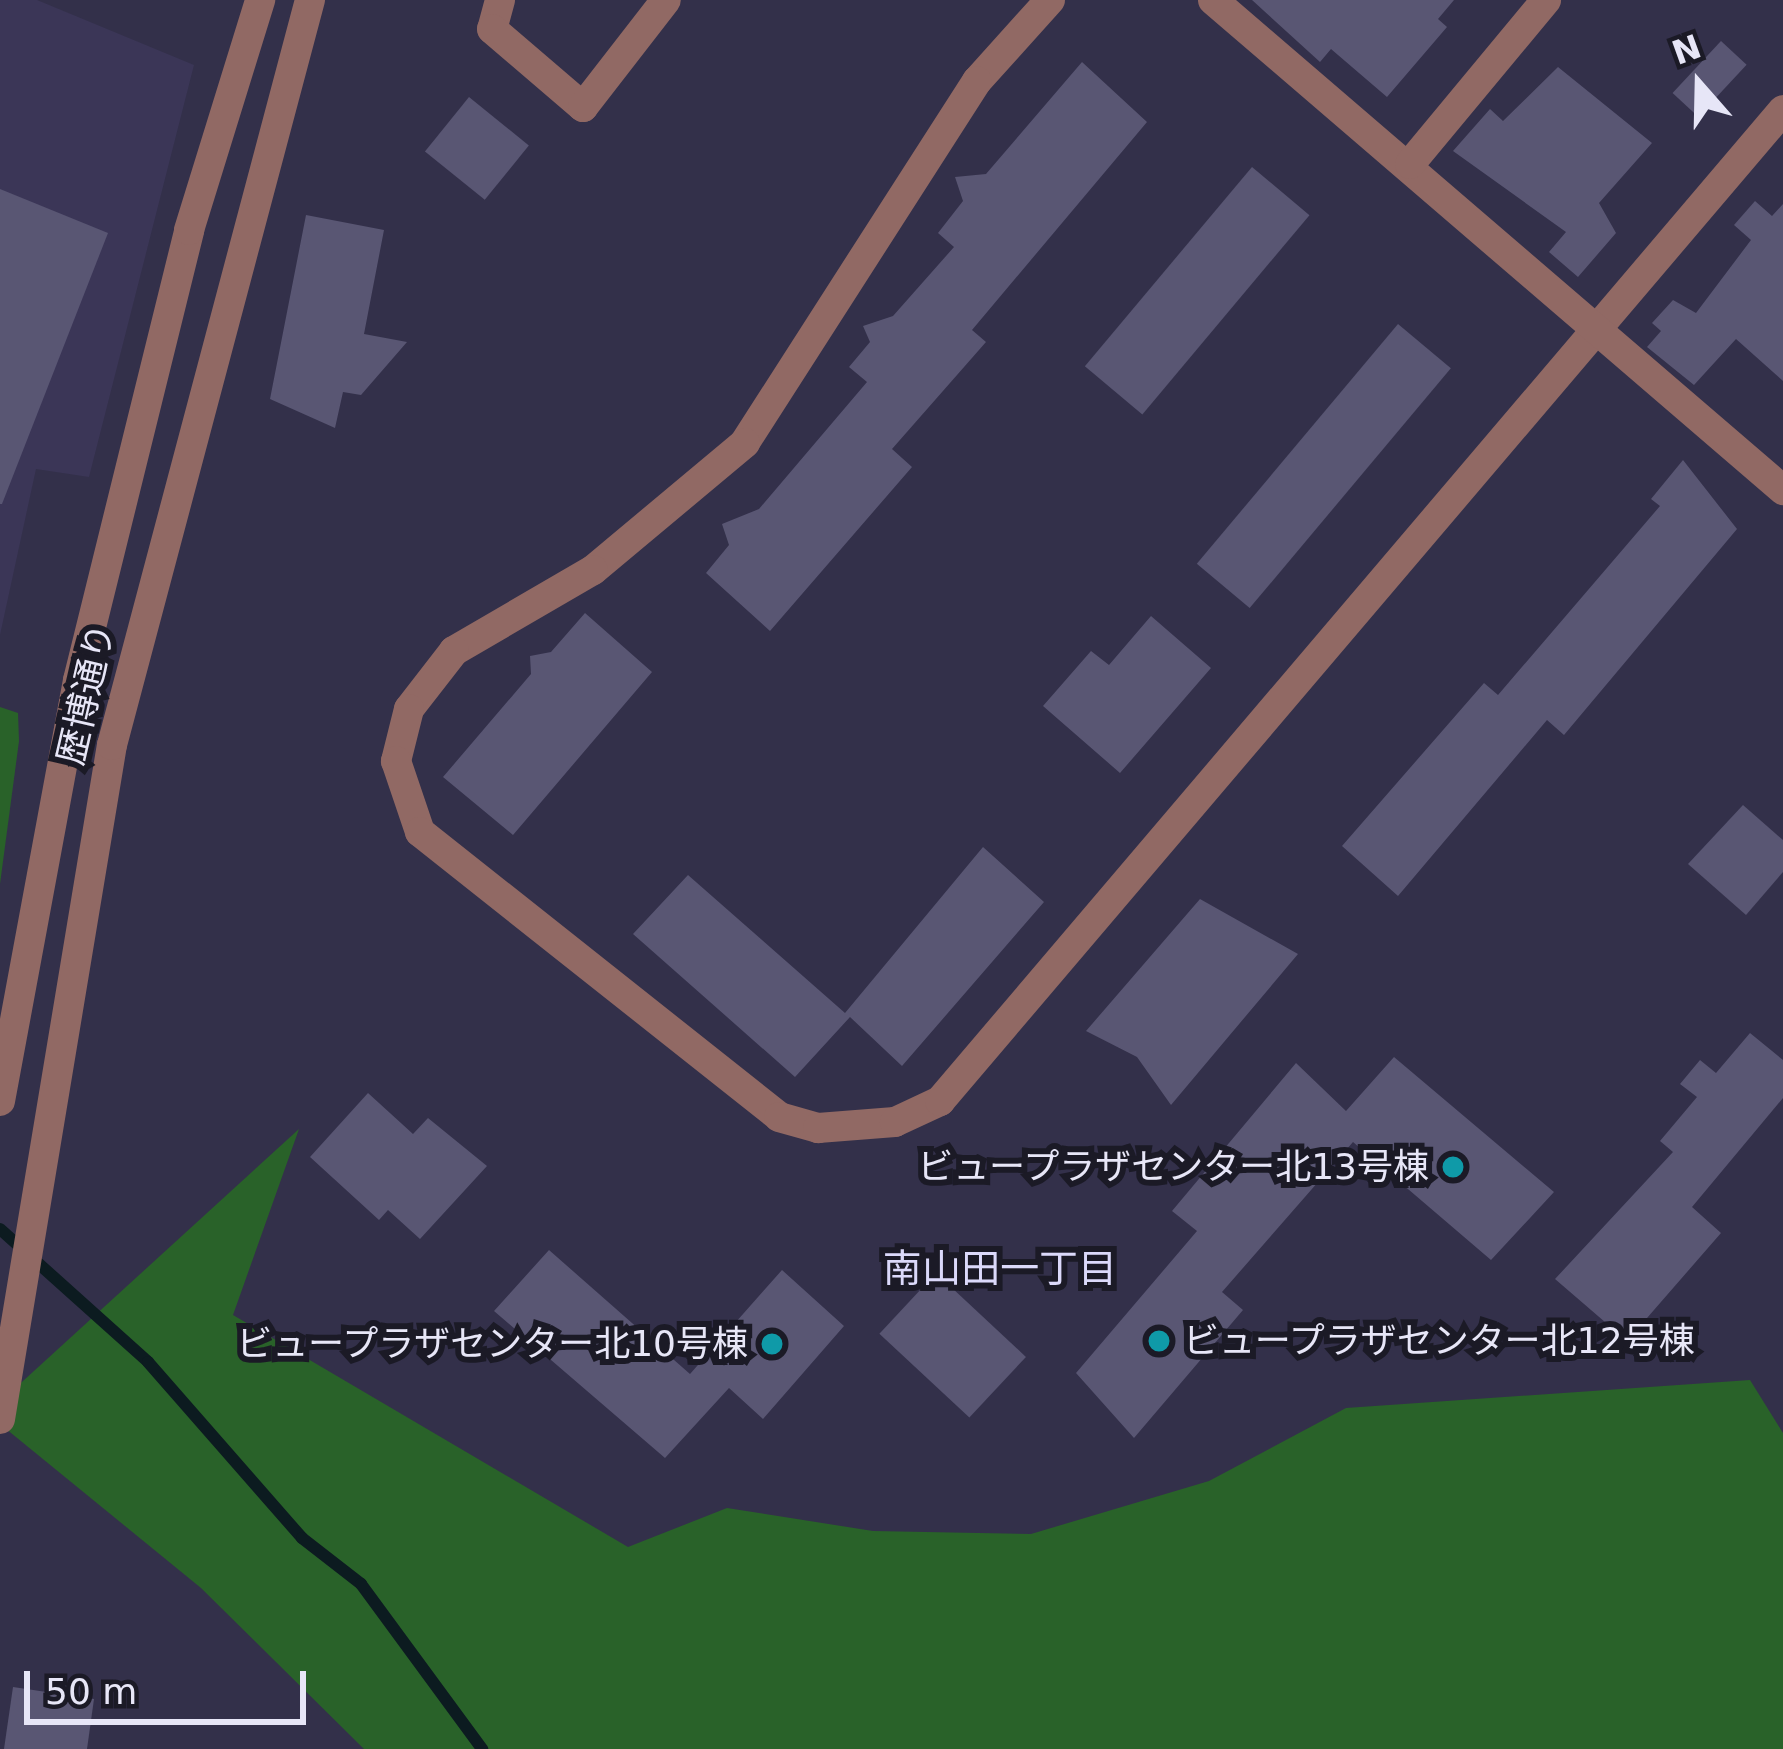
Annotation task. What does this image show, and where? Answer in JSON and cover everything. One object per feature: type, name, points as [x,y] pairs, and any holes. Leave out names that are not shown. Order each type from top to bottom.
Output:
[{"type":"street","name":"歴博通り","points":[[0,1101],[27,939],[89,634],[260,0]]},
{"type":"street","name":"歴博通り","points":[[0,1419],[112,746],[310,0]]},
{"type":"street","points":[[500,0],[492,29],[583,106],[666,0]]},
{"type":"street","points":[[1050,0],[977,81],[745,443],[593,570],[454,651],[410,709],[396,761],[420,832],[779,1117],[858,1129],[940,1101],[1783,110]]},
{"type":"street","points":[[1213,0],[1410,164],[1783,490]]},
{"type":"street","points":[[1410,164],[1546,0]]},
{"type":"shaded area","points":[[0,0],[37,0],[194,65],[89,477],[36,469],[0,635]]},
{"type":"green space","points":[[0,707],[18,713],[19,741],[0,884]]},
{"type":"green space","points":[[299,1129],[233,1315],[628,1547],[727,1508],[873,1531],[1031,1534],[1209,1481],[1346,1408],[1750,1380],[1783,1433],[1783,1749],[364,1749],[201,1588],[0,1424],[0,1402]]},
{"type":"building","points":[[1252,0],[1454,0],[1438,19],[1447,27],[1387,97],[1331,49],[1320,62]]},
{"type":"building","points":[[1721,41],[1747,65],[1698,117],[1673,93]]},
{"type":"building","points":[[1082,62],[1147,122],[972,330],[986,342],[892,449],[912,467],[770,631],[706,573],[729,545],[722,524],[759,509],[867,382],[849,367],[870,342],[863,326],[893,316],[954,247],[938,233],[963,201],[955,177],[986,174]]},
{"type":"building","points":[[1558,67],[1652,143],[1599,203],[1616,233],[1578,277],[1549,252],[1566,232],[1453,151],[1490,109],[1503,121]]},
{"type":"building","points":[[469,97],[529,145],[485,200],[425,151]]},
{"type":"building","points":[[1252,167],[1309,215],[1142,414],[1085,366]]},
{"type":"building","points":[[0,189],[108,233],[2,504],[0,504]]},
{"type":"building","points":[[1755,201],[1772,216],[1783,204],[1783,381],[1736,339],[1694,385],[1647,347],[1661,331],[1652,323],[1673,300],[1696,313],[1751,240],[1734,225]]},
{"type":"building","points":[[306,215],[384,230],[364,334],[407,342],[361,395],[343,392],[335,428],[270,399]]},
{"type":"building","points":[[1398,324],[1451,368],[1250,608],[1197,564]]},
{"type":"building","points":[[1683,460],[1737,529],[1564,735],[1547,720],[1398,896],[1342,846],[1484,683],[1498,695],[1660,506],[1651,499]]},
{"type":"building","points":[[585,613],[652,672],[513,835],[443,777],[531,674],[530,656],[551,652]]},
{"type":"building","points":[[1151,616],[1211,668],[1120,773],[1043,706],[1091,651],[1109,665]]},
{"type":"building","points":[[1743,805],[1783,840],[1783,872],[1746,915],[1688,864]]},
{"type":"building","points":[[983,847],[1044,902],[902,1066],[850,1017],[795,1077],[633,934],[688,875],[845,1013]]},
{"type":"building","points":[[1200,899],[1298,954],[1171,1105],[1137,1057],[1086,1031]]},
{"type":"building","points":[[1750,1033],[1783,1060],[1783,1098],[1692,1207],[1721,1233],[1627,1341],[1555,1279],[1673,1152],[1660,1141],[1697,1097],[1680,1084],[1700,1060],[1716,1073]]},
{"type":"building","name":"ビュープラザセンター北13号棟","points":[[1394,1057],[1554,1192],[1491,1260],[1353,1142],[1222,1292],[1243,1310],[1134,1438],[1076,1373],[1197,1231],[1172,1211],[1296,1063],[1346,1111]]},
{"type":"building","points":[[368,1093],[413,1134],[428,1118],[487,1166],[420,1239],[388,1210],[379,1220],[310,1157]]},
{"type":"building","points":[[549,1250],[690,1374],[782,1270],[844,1326],[763,1419],[729,1388],[665,1458],[494,1311]]},
{"type":"building","points":[[936,1273],[1026,1357],[969,1418],[879,1334]]},
{"type":"building","points":[[13,1687],[94,1699],[87,1749],[4,1749]]},
{"type":"waterway","points":[[0,1229],[148,1362],[302,1538],[361,1584],[482,1749]]},
{"type":"place","name":"ビュープラザセンター北13号棟","points":[[1453,1167]]},
{"type":"place","name":"ビュープラザセンター北12号棟","points":[[1159,1341]]},
{"type":"place","name":"ビュープラザセンター北10号棟","points":[[772,1344]]},
{"type":"district","name":"南山田一丁目","points":[[1000,1269]]}]
